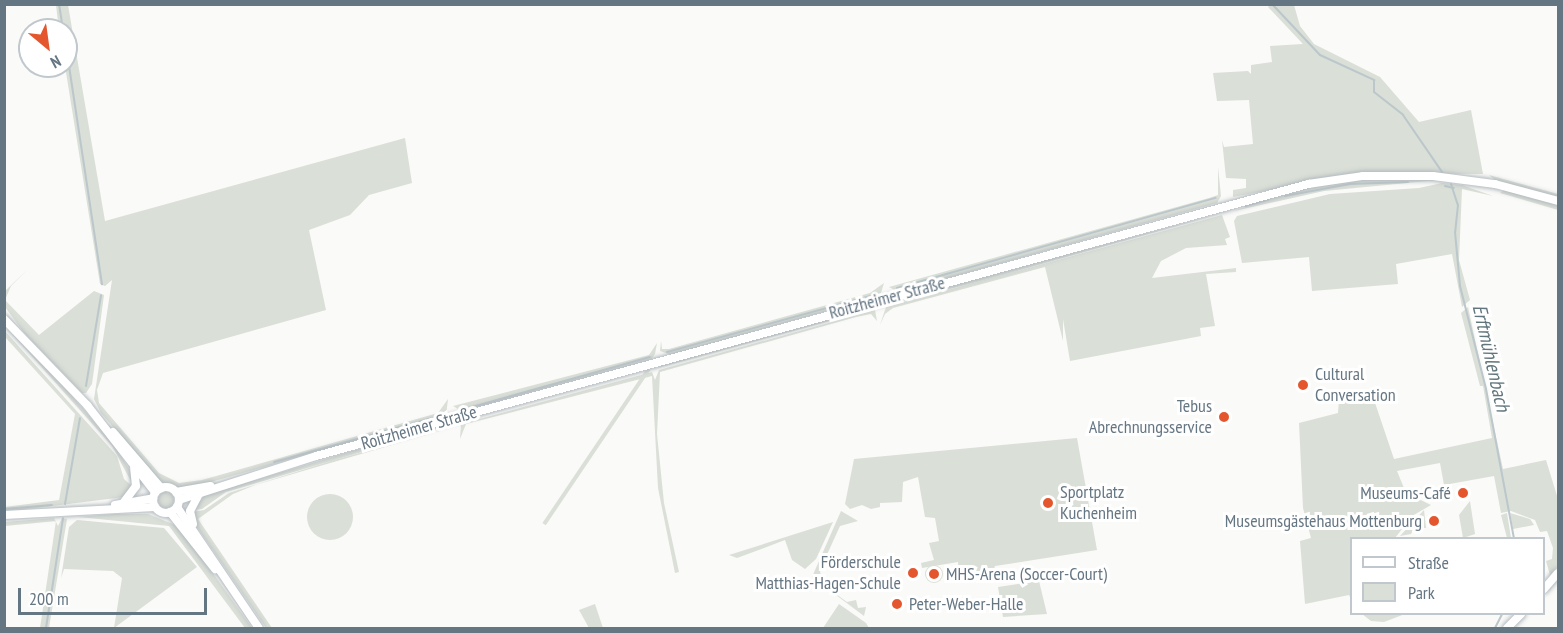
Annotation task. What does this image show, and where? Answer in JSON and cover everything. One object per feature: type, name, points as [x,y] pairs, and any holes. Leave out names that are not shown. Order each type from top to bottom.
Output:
[{"type":"street","name":"Roitzheimer Straße","points":[[178,500],[223,484],[1290,188],[1352,177],[1438,176],[1452,177],[1558,201]]},
{"type":"street","points":[[4,319],[96,416],[157,493],[155,507]]},
{"type":"street","points":[[96,416],[157,493],[178,500],[226,581],[259,628]]},
{"type":"street","points":[[124,502],[136,486],[134,466]]},
{"type":"street","name":"Roitzheimer Straße","points":[[178,500],[223,484]]},
{"type":"street","points":[[110,506],[157,493]]},
{"type":"street","points":[[195,531],[190,511],[200,493]]},
{"type":"street","points":[[170,512],[178,500]]},
{"type":"street","points":[[4,515],[110,506],[155,507],[170,512],[226,581]]},
{"type":"street","points":[[1545,588],[1558,573]]},
{"type":"street","points":[[1507,628],[1520,615]]},
{"type":"green space","points":[[56,5],[68,5],[70,18],[58,18]]},
{"type":"green space","points":[[1270,5],[1294,5],[1300,26],[1314,44],[1380,77],[1419,122],[1471,110],[1483,174],[1359,173],[1233,197],[1233,190],[1246,188],[1246,179],[1226,178],[1222,140],[1224,147],[1253,144],[1249,100],[1217,101],[1213,73],[1248,71],[1251,74],[1251,65],[1272,62],[1270,46],[1303,44],[1268,7]]},
{"type":"green space","points":[[78,63],[105,221],[405,138],[412,183],[369,195],[350,215],[309,230],[326,310],[103,373],[97,390],[99,403],[159,473],[179,483],[202,480],[438,413],[448,399],[446,416],[179,489],[160,481],[101,413],[94,399],[112,280],[105,286],[100,284],[67,78],[78,78]]},
{"type":"green space","points":[[1218,167],[1221,196],[1217,203],[898,292],[889,287],[1218,195]]},
{"type":"green space","points":[[1489,175],[1558,194],[1558,197],[1495,180]]},
{"type":"green space","points":[[1425,178],[1438,180],[1324,191],[1234,211],[1291,191],[1357,179]]},
{"type":"green space","points":[[1442,183],[1462,185],[1493,196],[1462,189],[1459,260],[1470,300],[1462,307],[1452,254],[1396,264],[1398,284],[1312,291],[1309,257],[1242,263],[1234,221],[1237,216],[1330,194],[1419,188]]},
{"type":"green space","points":[[1504,190],[1558,204],[1558,210],[1500,193]]},
{"type":"green space","points":[[1220,214],[981,281],[887,305],[890,301]]},
{"type":"green space","points":[[1222,215],[1230,237],[1225,239],[1227,245],[1186,248],[1161,261],[1152,278],[1236,268],[1236,272],[1206,274],[1215,326],[1200,328],[1201,336],[1070,361],[1063,319],[1063,341],[1045,267],[893,308],[885,314],[880,325],[886,307]]},
{"type":"green space","points":[[27,270],[11,286],[5,300],[5,291]]},
{"type":"green space","points":[[884,283],[881,293],[873,298],[671,355],[660,351],[661,341],[662,349],[669,349],[870,293]]},
{"type":"green space","points":[[94,291],[104,295],[92,384],[86,393],[82,393],[25,334],[5,307],[5,300],[39,335]]},
{"type":"green space","points":[[871,306],[874,309],[658,368],[664,363]]},
{"type":"green space","points":[[1468,307],[1503,469],[1546,460],[1558,499],[1558,566],[1550,575],[1546,561],[1552,559],[1553,548],[1547,531],[1540,532],[1535,520],[1511,511],[1501,513],[1494,476],[1444,485],[1440,463],[1397,471],[1406,493],[1431,505],[1412,516],[1396,537],[1350,537],[1350,597],[1349,595],[1305,604],[1300,541],[1311,538],[1303,508],[1299,423],[1338,413],[1339,400],[1371,391],[1394,459],[1492,438],[1483,386],[1480,386],[1461,313]]},
{"type":"green space","points":[[875,310],[877,321],[871,314],[856,317],[660,372],[657,434],[664,503],[679,572],[675,573],[658,488],[652,376],[466,424],[460,439],[461,424],[652,372],[655,380],[659,370]]},
{"type":"green space","points":[[4,325],[65,388],[114,445],[131,472],[133,485],[112,446]]},
{"type":"green space","points":[[4,330],[117,456],[124,479],[133,487],[124,497],[5,512],[5,507],[59,500],[75,414],[5,337]]},
{"type":"green space","points":[[657,343],[651,360],[463,412],[453,406],[649,355]]},
{"type":"green space","points":[[647,368],[650,370],[546,525],[542,523]]},
{"type":"green space","points":[[443,424],[450,426],[226,492],[202,509],[193,510],[205,495]]},
{"type":"green space","points":[[450,428],[255,485],[233,494],[198,519],[272,628],[266,628],[195,524],[193,512],[204,510],[229,493],[334,460]]},
{"type":"green space","points":[[1077,438],[1097,550],[995,566],[992,575],[959,579],[958,562],[922,568],[921,563],[934,560],[929,543],[939,541],[935,518],[925,517],[918,477],[903,482],[902,502],[880,503],[880,507],[871,509],[862,505],[850,509],[845,504],[854,459]]},
{"type":"green space","points":[[166,492],[172,494],[174,500],[172,506],[166,508],[160,506],[158,500],[160,494]]},
{"type":"green space","points":[[330,494],[346,501],[353,517],[346,533],[330,540],[314,533],[307,517],[314,501]]},
{"type":"green space","points":[[1470,501],[1475,534],[1463,537],[1459,515]]},
{"type":"green space","points":[[1424,510],[1426,528],[1414,528],[1411,534],[1400,536]]},
{"type":"green space","points":[[841,511],[858,521],[840,526],[820,570],[822,584],[847,602],[856,600],[858,608],[866,607],[864,616],[812,577]]},
{"type":"green space","points":[[1507,513],[1511,537],[1507,537],[1501,515]]},
{"type":"green space","points":[[1510,513],[1530,519],[1534,525],[1513,529]]},
{"type":"green space","points":[[148,514],[180,527],[252,628],[245,628],[169,526],[78,517]]},
{"type":"green space","points":[[54,518],[56,521],[5,526],[5,522]]},
{"type":"green space","points":[[62,518],[67,519],[49,628],[40,628],[56,522],[58,526]]},
{"type":"green space","points":[[77,520],[164,528],[197,567],[114,628],[122,578],[113,571],[64,569],[61,578],[69,527]]},
{"type":"green space","points":[[833,522],[816,559],[805,569],[792,560],[785,540],[737,558],[729,555]]},
{"type":"green space","name":"MHS-Arena (Soccer-Court)","points":[[934,565],[940,568],[943,574],[940,580],[934,583],[928,580],[925,574],[928,568]]},
{"type":"green space","points":[[1039,581],[1047,614],[1003,617],[998,587]]},
{"type":"green space","points":[[595,604],[603,628],[589,628],[579,610]]},
{"type":"green space","points":[[839,604],[866,623],[869,628],[823,628]]},
{"type":"green space","points":[[1363,615],[1402,615],[1384,622],[1371,621]]},
{"type":"waterway","points":[[59,4],[61,18]]},
{"type":"waterway","name":"Erftmühlenbach","points":[[1272,4],[1320,55],[1374,80],[1374,92],[1403,115],[1442,172]]},
{"type":"waterway","points":[[71,78],[102,284]]},
{"type":"waterway","points":[[1285,196],[1350,184],[1408,182]]},
{"type":"waterway","name":"Erftmühlenbach","points":[[1451,184],[1458,205],[1455,232],[1460,286],[1486,389],[1514,537]]},
{"type":"waterway","name":"Erftmühlenbach","points":[[1445,186],[1454,188]]},
{"type":"waterway","points":[[897,288],[1216,198]]},
{"type":"waterway","points":[[1245,206],[1268,200]]},
{"type":"waterway","points":[[86,386],[101,295]]},
{"type":"waterway","points":[[667,352],[874,295]]},
{"type":"waterway","points":[[465,409],[650,357]]},
{"type":"waterway","points":[[274,462],[443,415]]},
{"type":"waterway","points":[[65,504],[80,418]]},
{"type":"waterway","points":[[4,509],[52,505]]},
{"type":"waterway","points":[[46,628],[63,518]]},
{"type":"waterway","name":"Erftmühlenbach","points":[[1495,628],[1502,615]]},
{"type":"place","name":"Cultural Conversation","points":[[1303,385]]},
{"type":"place","name":"Tebus Abrechnungsservice","points":[[1224,417]]},
{"type":"place","name":"Museums-Café","points":[[1463,493]]},
{"type":"place","name":"Sportplatz Kuchenheim","points":[[1048,503]]},
{"type":"place","name":"Museumsgästehaus Mottenburg","points":[[1434,521]]},
{"type":"place","name":"Förderschule Matthias-Hagen-Schule","points":[[913,573]]},
{"type":"place","name":"MHS-Arena (Soccer-Court)","points":[[934,574]]},
{"type":"place","name":"Peter-Weber-Halle","points":[[897,604]]}]
